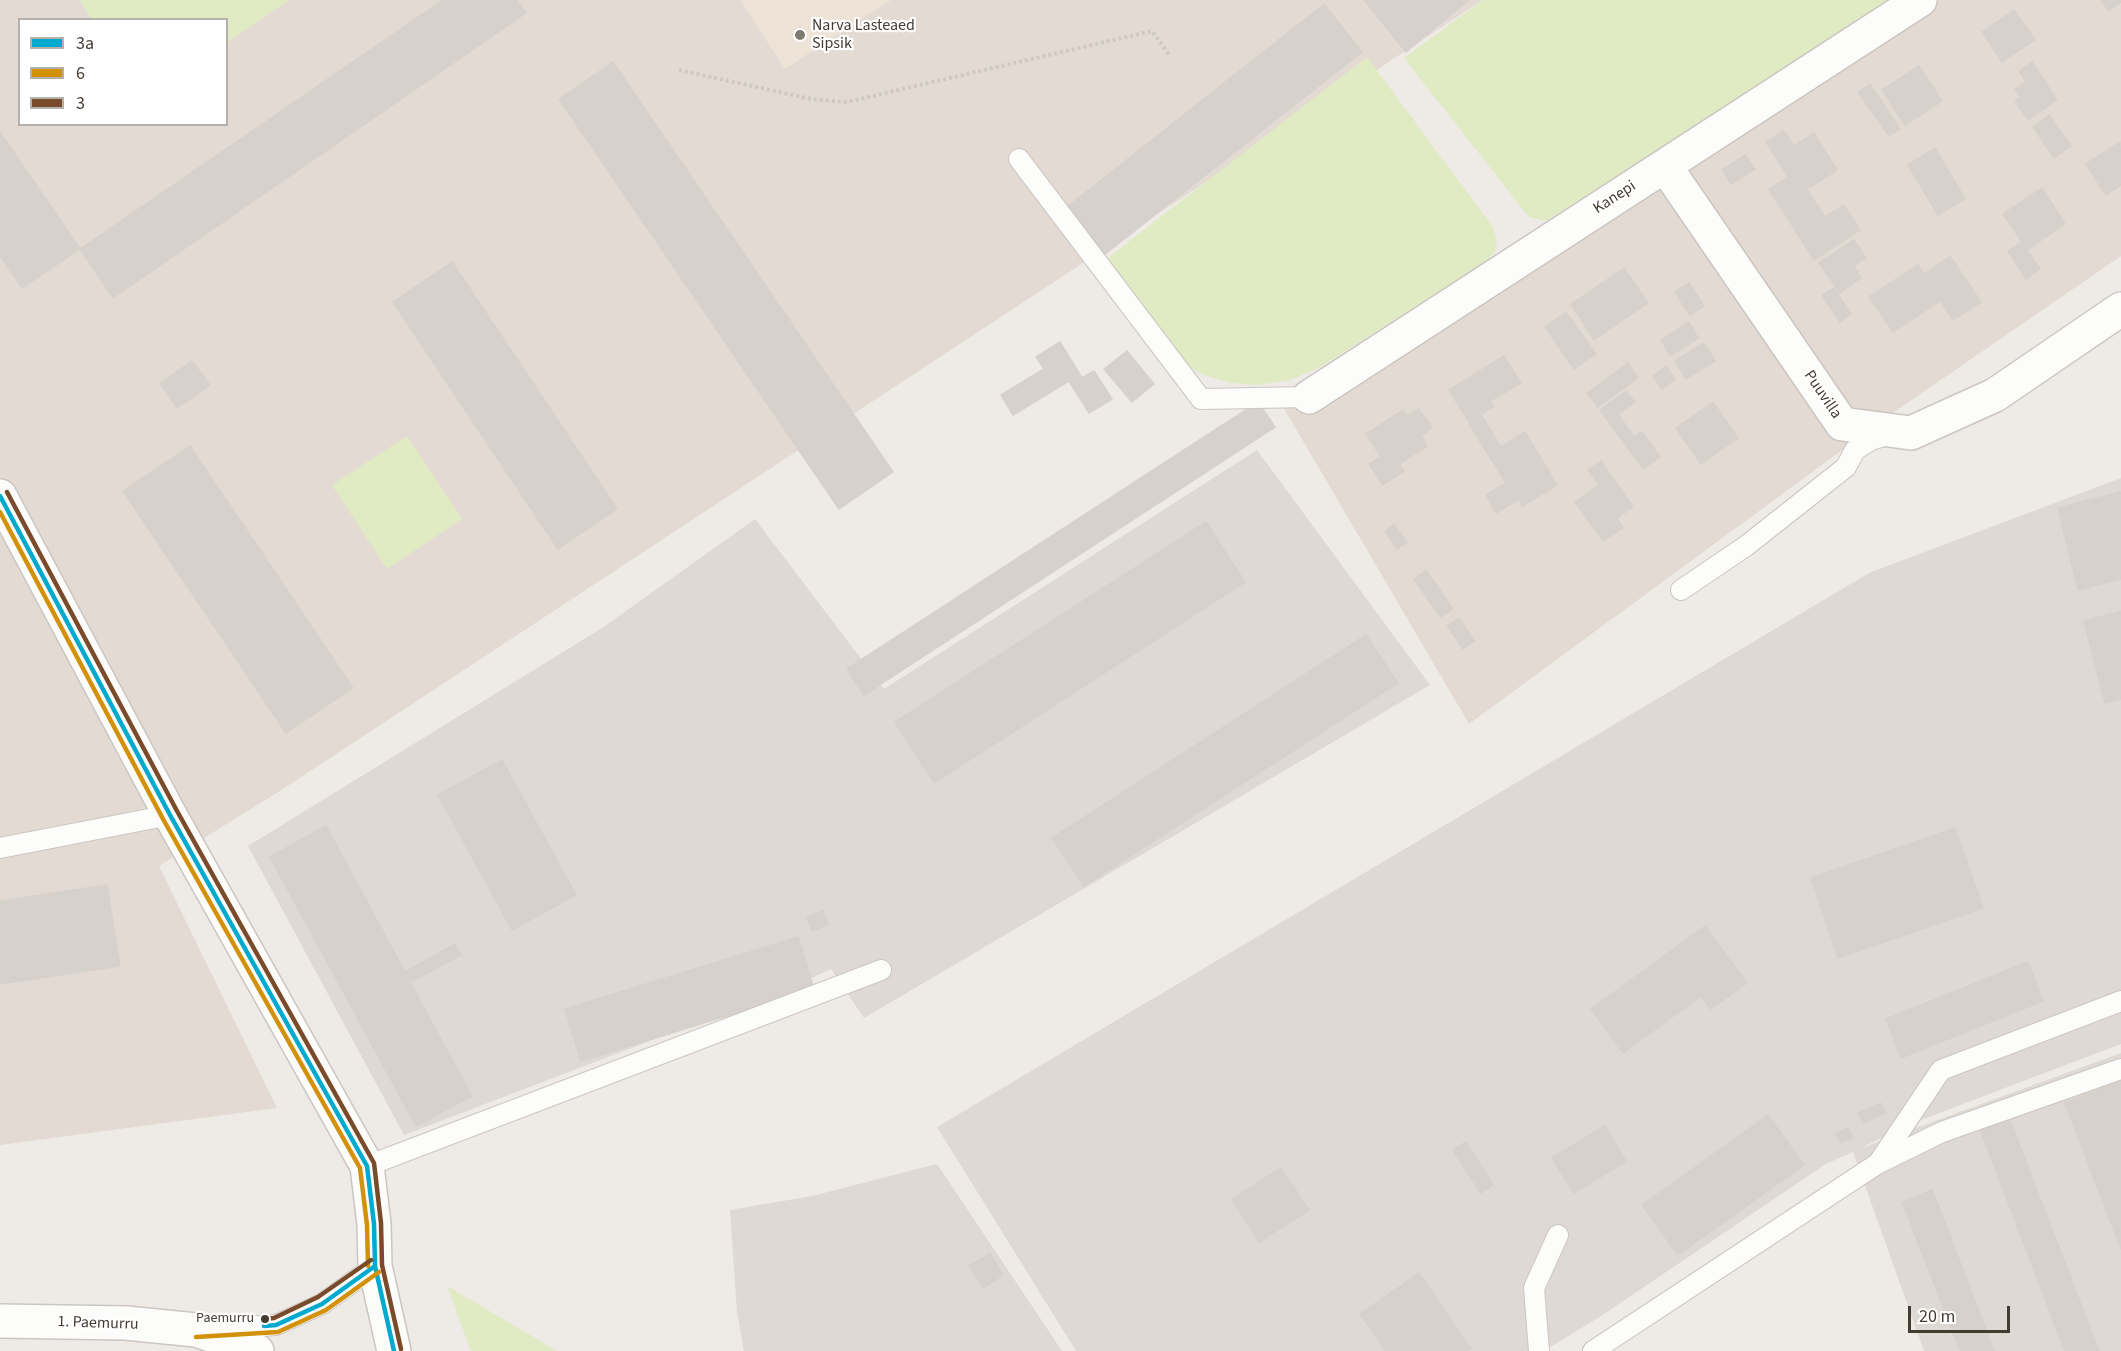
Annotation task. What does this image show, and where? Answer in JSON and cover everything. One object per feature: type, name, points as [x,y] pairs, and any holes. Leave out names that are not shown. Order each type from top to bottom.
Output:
[{"type":"street","name":"Kanepi","points":[[1309,397],[1920,0]]},
{"type":"street","name":"Puuvilla","points":[[1665,166],[1842,424],[1911,433],[1995,395],[2121,309]]},
{"type":"street","points":[[0,496],[170,815],[367,1166],[374,1224],[375,1266],[394,1351]]},
{"type":"street","name":"1. Paemurru","points":[[0,1321],[126,1323],[196,1330],[257,1351]]},
{"type":"lane","points":[[1019,159],[1201,399],[1309,397]]},
{"type":"lane","points":[[1681,590],[1746,546],[1846,466],[1855,450],[1871,441],[1899,431]]},
{"type":"lane","points":[[0,848],[170,815]]},
{"type":"lane","points":[[367,1166],[881,970]]},
{"type":"lane","points":[[1877,1164],[1941,1070],[2121,1001]]},
{"type":"lane","points":[[1593,1351],[1877,1164],[1942,1132],[2121,1069]]},
{"type":"lane","points":[[1539,1351],[1534,1288],[1558,1235]]},
{"type":"lane","points":[[196,1330],[276,1325],[322,1304],[375,1266]]},
{"type":"path","points":[[679,70],[811,99],[847,102],[1152,32],[1170,56]]},
{"type":"shaded area","points":[[0,0],[1483,0],[283,789],[159,866],[277,1108],[0,1145]]},
{"type":"shaded area","name":"Narva Lasteaed Sipsik","points":[[740,0],[891,0],[785,69]]},
{"type":"shaded area","points":[[1909,0],[2121,0],[2121,256],[1890,415],[1469,724],[1279,400]]},
{"type":"shaded area","points":[[1257,450],[1430,685],[864,1018],[831,969],[799,984],[404,1135],[248,846],[602,628],[755,519],[884,689]]},
{"type":"shaded area","points":[[2121,478],[2121,1044],[1905,1126],[1861,1148],[2121,1053],[2121,1351],[1924,1351],[1853,1152],[1826,1164],[1601,1316],[1544,1351],[1076,1351],[937,1127],[1869,573]]},
{"type":"shaded area","points":[[937,1164],[1062,1351],[744,1351],[737,1312],[730,1210],[812,1196]]},
{"type":"green space","points":[[79,0],[289,0],[228,42],[228,18],[91,18]]},
{"type":"green space","points":[[1483,0],[1894,0],[1546,221],[1529,217],[1404,58]]},
{"type":"green space","points":[[1367,57],[1493,227],[1497,240],[1495,251],[1486,262],[1320,367],[1290,380],[1258,385],[1231,383],[1204,375],[1173,358],[1105,260]]},
{"type":"green space","points":[[407,436],[462,519],[387,569],[332,485]]},
{"type":"green space","points":[[447,1286],[557,1351],[471,1351]]},
{"type":"building","points":[[443,0],[517,0],[526,13],[113,298],[80,249]]},
{"type":"building","points":[[1364,0],[1469,0],[1406,52]]},
{"type":"building","points":[[2101,0],[2121,0],[2121,2],[2109,11]]},
{"type":"building","points":[[1324,4],[1362,52],[1104,255],[1067,207]]},
{"type":"building","points":[[2014,10],[2035,40],[2002,62],[1982,32]]},
{"type":"building","points":[[613,62],[893,472],[839,509],[559,99]]},
{"type":"building","points":[[2032,62],[2057,100],[2028,120],[2015,101],[2021,97],[2015,89],[2026,82],[2019,71]]},
{"type":"building","points":[[1919,66],[1942,101],[1905,125],[1882,90]]},
{"type":"building","points":[[1870,84],[1900,129],[1889,136],[1858,92]]},
{"type":"building","points":[[2049,115],[2071,146],[2054,158],[2033,127]]},
{"type":"building","points":[[1784,131],[1794,146],[1814,133],[1837,170],[1799,194],[1766,142]]},
{"type":"building","points":[[0,132],[80,249],[22,288],[0,256]]},
{"type":"building","points":[[2120,142],[2121,185],[2106,195],[2086,164]]},
{"type":"building","points":[[1935,148],[1965,199],[1938,215],[1908,165]]},
{"type":"building","points":[[1745,155],[1755,169],[1731,184],[1722,170]]},
{"type":"building","points":[[1788,177],[1799,195],[1807,189],[1825,217],[1844,205],[1860,230],[1814,260],[1769,189]]},
{"type":"building","points":[[2042,188],[2065,224],[2027,250],[2040,269],[2026,279],[2008,251],[2022,242],[2003,214]]},
{"type":"building","points":[[1854,240],[1866,258],[1854,266],[1861,278],[1840,293],[1819,263]]},
{"type":"building","points":[[1950,256],[1981,302],[1953,320],[1940,301],[1893,332],[1869,297],[1918,265],[1924,274]]},
{"type":"building","points":[[452,262],[617,509],[558,549],[393,302]]},
{"type":"building","points":[[1624,268],[1648,303],[1594,340],[1571,304]]},
{"type":"building","points":[[1689,283],[1704,306],[1690,315],[1675,292]]},
{"type":"building","points":[[1834,288],[1851,314],[1840,322],[1822,295]]},
{"type":"building","points":[[1566,312],[1596,354],[1574,369],[1545,327]]},
{"type":"building","points":[[1689,322],[1698,338],[1670,356],[1661,340]]},
{"type":"building","points":[[1060,342],[1082,378],[1094,371],[1112,399],[1089,413],[1069,381],[1013,415],[1001,395],[1044,369],[1036,357]]},
{"type":"building","points":[[1704,343],[1715,361],[1686,379],[1675,361]]},
{"type":"building","points":[[1127,351],[1154,384],[1132,402],[1104,369]]},
{"type":"building","points":[[1504,356],[1521,383],[1490,401],[1494,406],[1469,422],[1449,390]]},
{"type":"building","points":[[192,361],[210,385],[177,408],[160,383]]},
{"type":"building","points":[[1628,363],[1638,378],[1598,407],[1587,393]]},
{"type":"building","points":[[1666,366],[1675,379],[1662,389],[1653,376]]},
{"type":"building","points":[[1626,391],[1635,402],[1618,414],[1634,437],[1642,432],[1660,457],[1643,469],[1600,410]]},
{"type":"building","points":[[1258,402],[1275,427],[864,695],[847,669]]},
{"type":"building","points":[[1713,402],[1738,438],[1701,464],[1676,428]]},
{"type":"building","points":[[1419,409],[1432,428],[1421,436],[1427,446],[1399,464],[1404,471],[1383,485],[1369,464],[1381,457],[1366,434],[1403,410],[1407,416]]},
{"type":"building","points":[[1482,416],[1501,447],[1525,432],[1557,485],[1522,506],[1519,499],[1496,513],[1486,495],[1506,483],[1469,424]]},
{"type":"building","points":[[190,446],[353,688],[286,733],[123,491]]},
{"type":"building","points":[[1601,461],[1633,507],[1617,518],[1623,528],[1603,541],[1575,502],[1599,485],[1588,470]]},
{"type":"building","points":[[2121,492],[2121,579],[2078,590],[2058,508]]},
{"type":"building","points":[[1206,522],[1245,582],[934,783],[895,722]]},
{"type":"building","points":[[1394,524],[1407,542],[1397,549],[1385,531]]},
{"type":"building","points":[[1426,570],[1453,609],[1440,617],[1414,579]]},
{"type":"building","points":[[2121,611],[2121,699],[2105,703],[2084,621]]},
{"type":"building","points":[[1459,618],[1475,641],[1463,649],[1447,626]]},
{"type":"building","points":[[1366,635],[1398,683],[1084,886],[1052,838]]},
{"type":"building","points":[[502,760],[576,895],[512,930],[438,795]]},
{"type":"building","points":[[326,826],[405,972],[455,944],[461,955],[410,982],[472,1096],[416,1126],[270,857]]},
{"type":"building","points":[[1955,828],[1983,908],[1838,958],[1811,878]]},
{"type":"building","points":[[107,885],[120,966],[0,984],[0,901]]},
{"type":"building","points":[[823,911],[828,925],[812,931],[807,917]]},
{"type":"building","points":[[1705,926],[1747,983],[1711,1009],[1701,996],[1623,1053],[1591,1009]]},
{"type":"building","points":[[798,937],[814,989],[581,1061],[565,1009]]},
{"type":"building","points":[[2028,962],[2043,1001],[1901,1058],[1886,1019]]},
{"type":"building","points":[[2121,1081],[2121,1249],[2065,1103]]},
{"type":"building","points":[[1881,1103],[1886,1113],[1863,1123],[1858,1113]]},
{"type":"building","points":[[1768,1115],[1804,1165],[1678,1255],[1642,1205]]},
{"type":"building","points":[[2009,1118],[2099,1351],[2065,1351],[1980,1129]]},
{"type":"building","points":[[1605,1126],[1626,1161],[1574,1193],[1552,1158]]},
{"type":"building","points":[[1848,1128],[1853,1138],[1840,1143],[1836,1133]]},
{"type":"building","points":[[1466,1142],[1493,1185],[1481,1193],[1453,1150]]},
{"type":"building","points":[[1281,1168],[1309,1210],[1259,1242],[1232,1199]]},
{"type":"building","points":[[1932,1190],[1939,1207],[1909,1219],[1902,1202]]},
{"type":"building","points":[[1939,1207],[1994,1351],[1960,1351],[1909,1219]]},
{"type":"building","points":[[990,1254],[1003,1275],[983,1288],[969,1266]]},
{"type":"building","points":[[1419,1273],[1471,1349],[1468,1351],[1386,1351],[1360,1314]]},
{"type":"transit line","name":"3","points":[[7,492],[177,811],[374,1163],[381,1223],[382,1265],[401,1349]]},
{"type":"transit line","name":"3a","points":[[0,496],[170,815],[367,1166],[374,1224],[375,1266],[394,1351]]},
{"type":"transit line","name":"6","points":[[0,512],[163,819],[360,1168],[367,1225],[368,1266]]},
{"type":"transit line","name":"3","points":[[263,1319],[274,1318],[318,1297],[371,1260]]},
{"type":"transit line","name":"3a","points":[[264,1326],[276,1325],[322,1304],[375,1266]]},
{"type":"transit line","name":"6","points":[[196,1337],[278,1332],[326,1310],[379,1272]]},
{"type":"place","name":"Narva Lasteaed Sipsik","points":[[800,35]]},
{"type":"place","name":"Paemurru","points":[[265,1319]]}]
